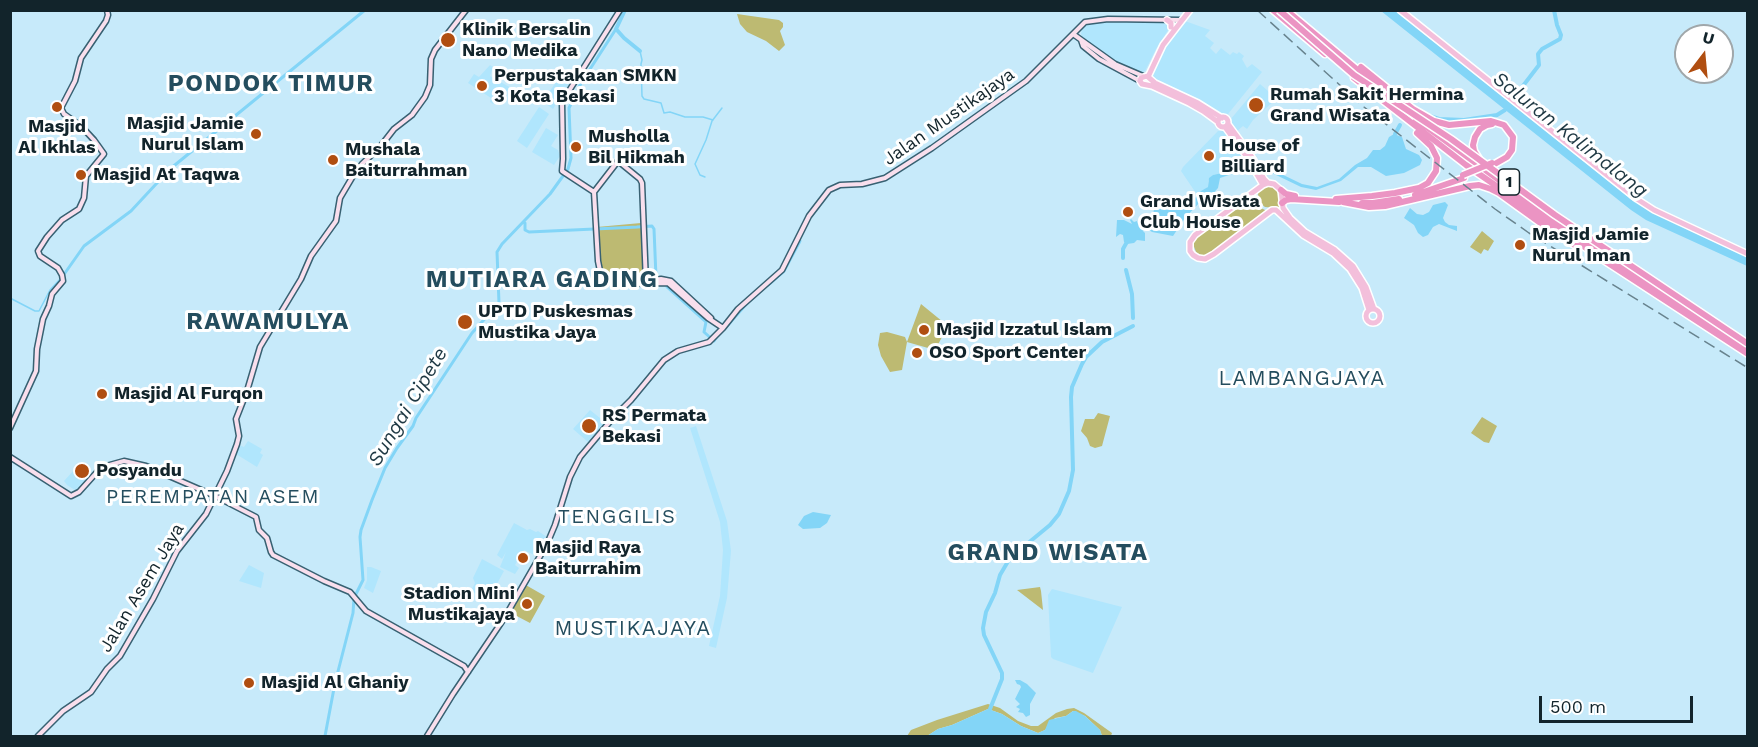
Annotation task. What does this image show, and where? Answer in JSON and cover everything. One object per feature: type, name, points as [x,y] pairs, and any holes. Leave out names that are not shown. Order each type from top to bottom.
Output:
[{"type":"highway","name":"1","points":[[1273,10],[1378,98],[1466,165],[1605,261],[1748,354]]},
{"type":"highway","name":"1","points":[[1283,10],[1427,128],[1574,235],[1748,348]]},
{"type":"highway","name":"1","points":[[1283,10],[1354,75],[1438,130],[1574,228],[1748,342]]},
{"type":"highway","points":[[1282,204],[1291,199],[1373,203],[1431,191],[1507,157],[1512,150],[1513,137],[1504,125],[1491,121],[1449,125],[1427,118],[1293,16]]},
{"type":"highway","points":[[1336,199],[1419,188],[1428,183],[1436,171],[1437,158],[1431,146],[1385,108],[1378,98]]},
{"type":"highway","points":[[1492,164],[1506,153],[1510,143],[1505,129],[1494,124],[1483,127],[1477,133],[1473,145],[1477,157],[1504,181],[1572,231],[1574,235]]},
{"type":"highway","points":[[1281,190],[1289,196],[1372,199],[1403,196],[1464,177]]},
{"type":"highway","points":[[1343,202],[1369,207],[1385,206],[1470,186],[1485,187],[1499,193],[1553,232],[1592,256],[1605,261]]},
{"type":"main road","points":[[10,428],[36,371],[37,349],[44,316],[52,294],[63,281],[58,268],[40,256],[38,251],[61,222],[79,209],[84,198],[86,176],[104,154],[81,126],[64,114],[61,108],[75,81],[81,58],[106,21],[107,10]]},
{"type":"main road","name":"Jalan Asem Jaya","points":[[38,736],[63,711],[91,692],[105,671],[120,656],[176,553],[206,514],[216,496],[237,444],[239,436],[236,419],[263,341],[301,279],[311,256],[336,221],[340,198],[353,176],[394,129],[412,115],[425,97],[430,85],[431,59],[435,50],[466,10]]},
{"type":"main road","points":[[1143,78],[1188,10]]},
{"type":"main road","points":[[1400,10],[1637,199],[1654,210],[1748,254]]},
{"type":"main road","points":[[594,192],[562,171],[562,102],[619,12]]},
{"type":"main road","name":"Jalan Mustikajaya","points":[[427,736],[505,617],[547,544],[571,473],[580,457],[613,418],[632,400],[664,360],[678,351],[705,344],[712,339],[738,309],[782,270],[809,216],[829,190],[840,185],[862,184],[885,178],[932,148],[1026,81],[1085,22],[1108,19],[1180,20]]},
{"type":"main road","points":[[1167,20],[1172,27]]},
{"type":"main road","points":[[1143,78],[1156,51],[1172,27],[1180,20]]},
{"type":"main road","points":[[1073,34],[1080,39],[1087,50],[1114,65],[1143,78],[1220,120],[1227,118],[1227,126],[1265,184]]},
{"type":"main road","points":[[646,282],[641,181],[623,165],[613,167],[594,192],[598,261],[602,275],[607,280],[625,284],[640,283],[646,282],[660,279],[671,281],[723,328]]},
{"type":"main road","points":[[1265,184],[1277,185],[1283,195],[1283,208],[1298,225],[1335,250],[1353,266],[1366,286],[1372,310],[1350,268],[1333,253],[1303,235],[1276,210],[1272,210],[1210,256],[1201,259],[1193,255],[1190,246],[1194,236],[1265,184]]},
{"type":"main road","points":[[10,457],[73,496],[97,472],[106,466],[124,461],[146,466],[216,496],[256,517],[259,530],[267,538],[273,555],[354,596],[366,611],[464,666],[468,672]]},
{"type":"main road","points":[[464,666],[474,664]]},
{"type":"shaded area","points":[[1381,11],[1396,11],[1632,200],[1747,256],[1747,266],[1646,220],[1631,210]]},
{"type":"shaded area","points":[[737,14],[779,20],[783,23],[780,31],[785,45],[779,51],[766,41],[747,32],[740,24]]},
{"type":"shaded area","points":[[1167,21],[1170,27],[1145,71],[1140,73],[1113,60],[1083,38],[1082,28],[1091,22]]},
{"type":"shaded area","points":[[1185,21],[1210,30],[1205,36],[1214,43],[1210,48],[1216,54],[1221,48],[1230,55],[1233,52],[1237,54],[1239,52],[1244,56],[1242,59],[1247,68],[1252,64],[1262,72],[1228,114],[1222,116],[1153,80],[1150,74],[1171,35],[1176,33]]},
{"type":"shaded area","points":[[490,65],[493,67],[490,76],[513,89],[503,94],[499,93],[493,104],[490,102],[491,98],[468,83],[474,74],[479,77]]},
{"type":"shaded area","points":[[559,77],[569,84],[553,109],[543,102]]},
{"type":"shaded area","name":"Rumah Sakit Hermina Grand Wisata","points":[[1260,84],[1271,95],[1274,93],[1277,98],[1253,120],[1247,129],[1243,126],[1236,132],[1230,120]]},
{"type":"shaded area","points":[[539,107],[549,114],[527,148],[517,141]]},
{"type":"shaded area","points":[[546,128],[558,135],[551,146],[558,150],[560,156],[554,165],[532,152]]},
{"type":"shaded area","points":[[1218,131],[1226,131],[1247,160],[1251,171],[1231,171],[1213,175],[1208,181],[1208,187],[1198,196],[1181,171]]},
{"type":"shaded area","points":[[1394,134],[1402,137],[1406,149],[1419,155],[1422,160],[1420,165],[1404,173],[1386,176],[1371,167],[1358,167],[1341,181],[1316,190],[1301,187],[1274,174],[1229,175],[1220,178],[1218,188],[1209,198],[1202,200],[1185,218],[1173,236],[1152,232],[1146,228],[1143,231],[1145,241],[1137,240],[1127,244],[1124,242],[1123,235],[1116,237],[1117,220],[1124,220],[1132,224],[1131,219],[1134,222],[1137,221],[1138,224],[1153,215],[1154,209],[1161,204],[1188,206],[1201,191],[1208,187],[1209,178],[1213,175],[1231,171],[1275,171],[1302,184],[1317,187],[1339,179],[1367,158],[1373,150],[1380,150],[1385,146],[1389,137]]},
{"type":"shaded area","points":[[1268,185],[1274,186],[1279,192],[1281,211],[1265,207],[1259,202],[1259,190]]},
{"type":"shaded area","points":[[1254,194],[1257,206],[1267,211],[1209,254],[1202,256],[1196,252],[1193,244],[1195,238]]},
{"type":"shaded area","points":[[1445,202],[1448,205],[1443,218],[1449,225],[1457,226],[1457,231],[1439,224],[1423,237],[1414,225],[1404,218],[1410,208],[1417,214],[1423,215],[1429,212],[1433,205]]},
{"type":"shaded area","points":[[641,223],[644,276],[642,280],[621,282],[611,280],[602,271],[600,264],[597,227]]},
{"type":"shaded area","points":[[1482,231],[1494,241],[1488,251],[1484,249],[1481,254],[1470,247]]},
{"type":"shaded area","points":[[921,304],[948,326],[935,350],[907,342]]},
{"type":"shaded area","points":[[887,332],[905,337],[907,342],[902,370],[890,372],[878,345],[880,333]]},
{"type":"shaded area","name":"RS Permata Bekasi","points":[[590,410],[605,422],[588,442],[573,429]]},
{"type":"shaded area","points":[[1098,413],[1110,416],[1102,446],[1095,448],[1090,446],[1081,431],[1085,419],[1094,419]]},
{"type":"shaded area","points":[[1482,417],[1497,426],[1489,443],[1471,433]]},
{"type":"shaded area","points":[[696,426],[727,521],[731,551],[727,598],[716,648],[709,646],[720,596],[723,550],[720,522],[690,428]]},
{"type":"shaded area","points":[[248,441],[262,449],[260,453],[263,455],[257,467],[236,454],[239,445],[244,447]]},
{"type":"shaded area","points":[[74,470],[87,481],[78,492],[64,481]]},
{"type":"shaded area","points":[[813,512],[831,515],[827,523],[820,528],[803,529],[798,525],[804,516]]},
{"type":"shaded area","points":[[514,523],[527,530],[538,531],[547,537],[536,556],[524,550],[515,565],[519,568],[515,574],[500,567],[506,552],[502,559],[497,555]]},
{"type":"shaded area","points":[[482,559],[504,571],[488,600],[471,591],[475,583],[473,578]]},
{"type":"shaded area","points":[[249,565],[264,573],[261,588],[239,581]]},
{"type":"shaded area","points":[[367,567],[381,571],[373,593],[364,588],[367,580]]},
{"type":"shaded area","name":"Stadion Mini Mustikajaya","points":[[524,584],[545,596],[530,623],[509,612]]},
{"type":"shaded area","points":[[1040,587],[1043,610],[1017,590]]},
{"type":"shaded area","points":[[1052,589],[1122,607],[1093,673],[1051,657],[1048,595]]},
{"type":"shaded area","points":[[1015,680],[1027,684],[1036,693],[1030,704],[1030,715],[1026,717],[1023,713],[1018,712],[1020,709],[1016,707],[1020,704],[1015,699],[1021,687]]},
{"type":"shaded area","points":[[988,704],[1000,708],[1018,721],[1031,726],[1038,726],[1056,713],[1074,708],[1112,733],[1111,736],[1102,736],[1100,730],[1085,716],[1073,711],[1066,716],[1055,718],[1045,730],[1038,733],[988,709],[938,729],[927,736],[907,736],[911,730]]},
{"type":"shaded area","points":[[988,709],[1038,733],[1045,730],[1049,720],[1076,711],[1100,730],[1102,736],[927,736],[938,729]]},
{"type":"waterway","points":[[65,273],[84,246],[131,211],[170,169],[365,10]]},
{"type":"waterway","points":[[625,10],[616,29],[640,51]]},
{"type":"waterway","name":"Saluran Kalimalang","points":[[1515,100],[1516,95],[1539,65],[1538,54],[1542,49],[1560,39],[1554,10]]},
{"type":"waterway","name":"Sungai Cipete","points":[[325,736],[335,683],[353,613],[354,598],[363,580],[361,530],[385,468],[472,333],[499,303],[497,252],[550,194],[568,169],[571,158],[569,108],[581,83],[616,29]]},
{"type":"waterway","points":[[640,51],[644,99],[661,103],[664,113],[670,112],[685,117],[703,117],[713,120]]},
{"type":"waterway","points":[[705,177],[700,175],[695,164],[712,121],[722,108]]},
{"type":"waterway","name":"Saluran Kalimalang","points":[[1430,116],[1439,119],[1464,120],[1497,115],[1505,110]]},
{"type":"waterway","points":[[1395,134],[1400,125]]},
{"type":"waterway","points":[[525,223],[525,230],[529,232],[638,227]]},
{"type":"waterway","points":[[637,227],[652,226],[654,229],[656,277]]},
{"type":"waterway","points":[[1123,258],[1123,249],[1128,240]]},
{"type":"waterway","points":[[768,285],[784,271],[800,241]]},
{"type":"waterway","points":[[1126,270],[1132,294],[1133,318]]},
{"type":"waterway","points":[[10,298],[39,311],[50,290],[61,278]]},
{"type":"waterway","points":[[667,287],[706,322],[704,332],[714,341],[717,336]]},
{"type":"waterway","points":[[728,325],[749,301]]},
{"type":"waterway","points":[[990,709],[1002,679],[1002,673],[984,635],[986,612],[1000,575],[1010,558],[1050,525],[1059,514],[1069,491],[1073,470],[1072,387],[1082,364],[1102,342],[1133,326]]},
{"type":"railway","points":[[1257,10],[1364,107],[1495,209],[1529,233],[1748,368]]},
{"type":"place","name":"Klinik Bersalin Nano Medika","points":[[448,40]]},
{"type":"place","name":"Perpustakaan SMKN 3 Kota Bekasi","points":[[482,86]]},
{"type":"place","name":"Rumah Sakit Hermina Grand Wisata","points":[[1256,105]]},
{"type":"place","name":"Masjid Al Ikhlas","points":[[57,107]]},
{"type":"place","name":"Masjid Jamie Nurul Islam","points":[[256,134]]},
{"type":"place","name":"Musholla Bil Hikmah","points":[[576,147]]},
{"type":"place","name":"House of Billiard","points":[[1209,156]]},
{"type":"place","name":"Mushala Baiturrahman","points":[[333,160]]},
{"type":"place","name":"Masjid At Taqwa","points":[[81,175]]},
{"type":"place","name":"Grand Wisata Club House","points":[[1128,212]]},
{"type":"place","name":"Masjid Jamie Nurul Iman","points":[[1520,245]]},
{"type":"place","name":"UPTD Puskesmas Mustika Jaya","points":[[465,322]]},
{"type":"place","name":"Masjid Izzatul Islam","points":[[924,330]]},
{"type":"place","name":"OSO Sport Center","points":[[917,353]]},
{"type":"place","name":"Masjid Al Furqon","points":[[102,394]]},
{"type":"place","name":"RS Permata Bekasi","points":[[589,426]]},
{"type":"place","name":"Posyandu","points":[[82,471]]},
{"type":"place","name":"Masjid Raya Baiturrahim","points":[[523,558]]},
{"type":"place","name":"Stadion Mini Mustikajaya","points":[[527,604]]},
{"type":"place","name":"Masjid Al Ghaniy","points":[[249,683]]},
{"type":"district","name":"PONDOK TIMUR","points":[[271,84]]},
{"type":"district","name":"MUTIARA GADING","points":[[542,280]]},
{"type":"district","name":"RAWAMULYA","points":[[268,322]]},
{"type":"district","name":"LAMBANGJAYA","points":[[1302,379]]},
{"type":"district","name":"PEREMPATAN ASEM","points":[[213,497]]},
{"type":"district","name":"TENGGILIS","points":[[617,517]]},
{"type":"district","name":"GRAND WISATA","points":[[1048,553]]},
{"type":"district","name":"MUSTIKAJAYA","points":[[633,629]]}]
